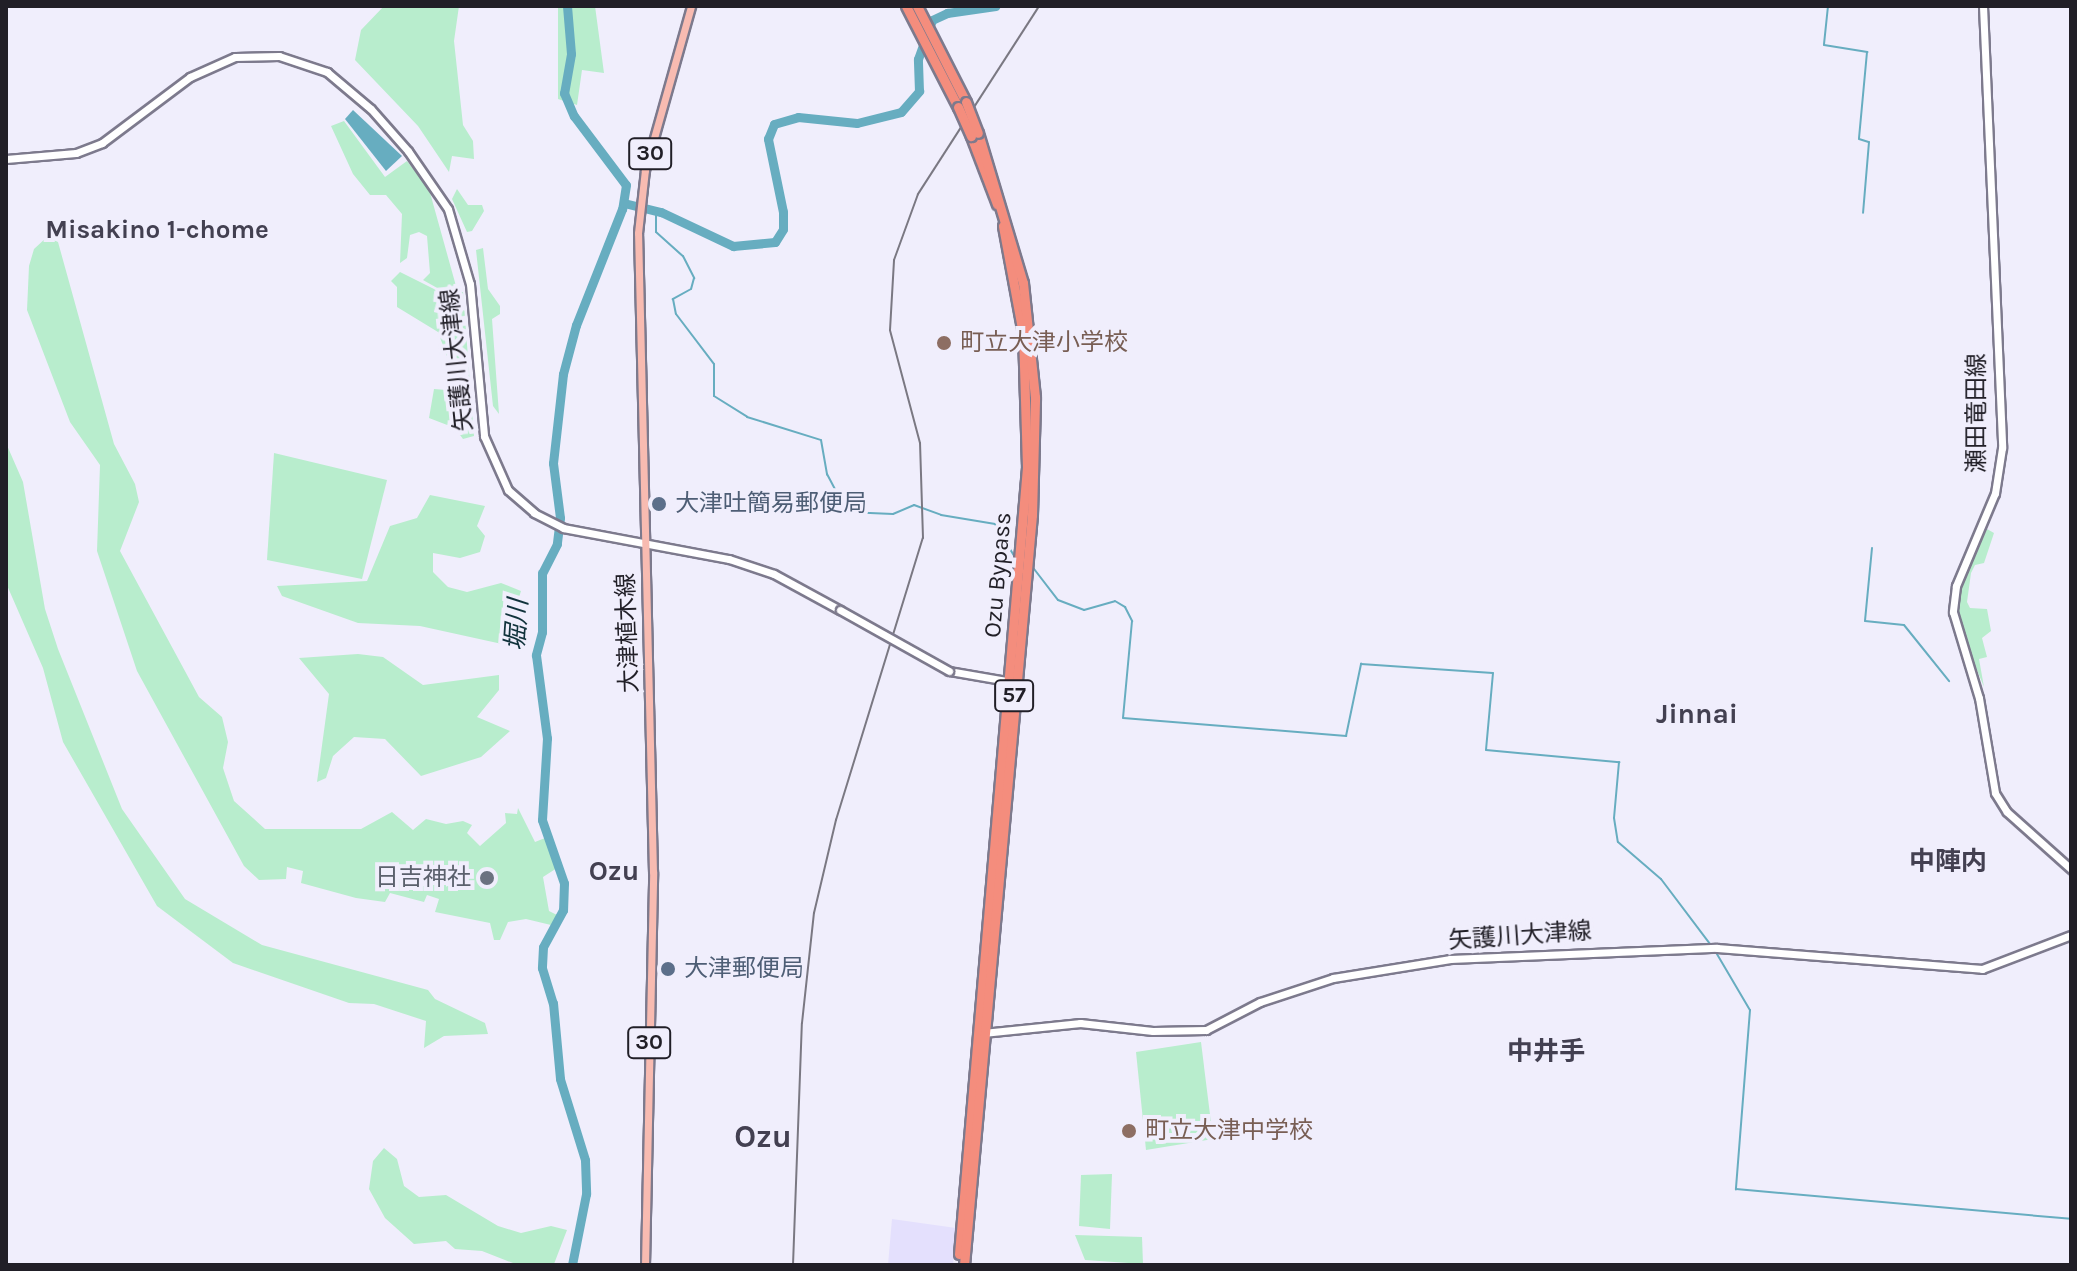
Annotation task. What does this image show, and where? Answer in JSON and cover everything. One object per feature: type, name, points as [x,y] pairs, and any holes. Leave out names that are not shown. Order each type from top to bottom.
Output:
[{"type":"highway","name":"Ozu Bypass","points":[[906,6],[920,22],[962,104],[1015,243],[1033,360],[1032,515],[1012,682],[961,1265]]},
{"type":"highway","name":"Ozu Bypass","points":[[917,6],[920,22]]},
{"type":"main road","name":"大津植木線","points":[[645,1265],[653,872],[640,203],[691,6]]},
{"type":"main road","name":"瀬田竜田線","points":[[1983,6],[2002,448],[1995,493],[1956,586],[1953,612],[1979,698],[1995,793],[2007,812],[2071,869]]},
{"type":"main road","name":"矢護川大津線","points":[[6,159],[76,153],[102,143],[190,77],[235,57],[279,56],[327,72],[371,109],[408,151],[448,209],[470,284],[484,436],[508,490],[534,513],[563,528],[645,542],[774,574],[949,671],[1012,682]]},
{"type":"main road","name":"矢護川大津線","points":[[982,1033],[1080,1023],[1175,1033],[1206,1030],[1260,1002],[1333,978],[1450,959],[1717,948],[1982,969],[2071,935]]},
{"type":"shaded area","points":[[892,1219],[956,1228],[953,1265],[888,1265]]},
{"type":"green space","points":[[384,6],[459,6],[454,41],[463,125],[473,141],[474,159],[452,156],[449,172],[418,126],[355,60],[361,30]]},
{"type":"green space","points":[[558,6],[595,6],[604,73],[582,70],[577,105],[558,99]]},
{"type":"green space","points":[[344,121],[385,177],[407,161],[429,189],[456,286],[439,289],[423,280],[430,273],[427,236],[419,232],[410,235],[407,258],[400,263],[402,214],[386,195],[370,195],[353,174],[331,126]]},
{"type":"green space","points":[[457,189],[468,205],[482,205],[484,211],[472,231],[467,232],[452,199]]},
{"type":"green space","points":[[47,237],[58,242],[114,444],[135,484],[139,502],[120,551],[199,697],[222,717],[228,742],[223,768],[234,801],[265,829],[361,829],[392,812],[413,830],[426,819],[446,824],[463,821],[472,825],[467,833],[480,846],[506,823],[505,813],[517,814],[518,808],[535,842],[545,838],[554,852],[557,868],[543,877],[549,911],[557,915],[551,925],[526,919],[508,922],[500,940],[494,940],[490,923],[435,912],[439,899],[427,895],[424,902],[390,893],[385,902],[356,898],[301,883],[303,871],[287,867],[286,879],[259,880],[244,866],[137,671],[97,551],[100,465],[70,422],[27,310],[29,266],[34,249]]},
{"type":"green space","points":[[483,248],[488,289],[500,306],[500,314],[492,319],[499,414],[493,406],[476,250]]},
{"type":"green space","points":[[400,272],[438,291],[463,292],[474,436],[463,439],[455,428],[429,418],[434,389],[446,390],[448,359],[438,332],[397,307],[397,287],[391,281]]},
{"type":"green space","points":[[6,443],[23,482],[45,609],[58,649],[122,809],[185,899],[262,945],[428,990],[435,999],[485,1023],[488,1034],[444,1036],[424,1048],[426,1021],[374,1004],[349,1003],[233,963],[157,906],[63,742],[43,668],[6,583]]},
{"type":"green space","points":[[274,453],[387,480],[362,579],[267,560]]},
{"type":"green space","points":[[430,495],[485,506],[477,526],[485,536],[480,552],[460,558],[433,553],[433,572],[448,587],[467,592],[501,583],[521,591],[515,610],[516,619],[525,621],[523,635],[502,644],[420,626],[358,623],[282,596],[277,586],[367,581],[390,526],[417,518]]},
{"type":"green space","points":[[1987,529],[1994,533],[1984,563],[1975,565],[1971,573],[1967,602],[1970,608],[1987,609],[1991,631],[1982,638],[1987,657],[1979,659],[1984,687],[1960,629],[1957,604],[1959,589]]},
{"type":"green space","points":[[358,654],[383,657],[423,685],[499,675],[499,690],[477,717],[510,731],[481,757],[421,776],[385,739],[354,737],[333,756],[326,778],[317,782],[329,694],[299,658]]},
{"type":"green space","points":[[1201,1042],[1213,1139],[1146,1150],[1136,1052]]},
{"type":"green space","points":[[384,1148],[397,1159],[404,1186],[419,1197],[446,1195],[498,1226],[521,1233],[551,1226],[567,1230],[554,1264],[518,1265],[482,1251],[455,1249],[446,1241],[414,1244],[385,1218],[369,1189],[373,1161]]},
{"type":"green space","points":[[1112,1174],[1110,1229],[1079,1226],[1081,1175]]},
{"type":"green space","points":[[1075,1235],[1142,1237],[1143,1264],[1085,1260]]},
{"type":"water","points":[[353,110],[402,156],[386,171],[345,119]]},
{"type":"waterway","name":"堀川","points":[[567,6],[571,54],[564,93],[574,116],[626,185],[622,209],[576,325],[563,374],[553,463],[560,518],[557,544],[542,573],[542,632],[536,655],[547,738],[542,820],[564,883],[563,910],[543,947],[542,968],[553,1003],[560,1079],[585,1160],[586,1194],[572,1265]]},
{"type":"waterway","points":[[624,203],[661,212],[733,246],[775,242],[783,229],[783,212],[768,139],[774,124],[798,117],[857,123],[901,112],[919,91],[918,59],[932,20],[947,13],[996,6]]},
{"type":"waterway","points":[[1828,6],[1824,45],[1867,52],[1859,139],[1869,142],[1863,213]]},
{"type":"waterway","points":[[656,210],[656,232],[683,256],[694,278],[691,289],[673,299],[676,314],[714,364],[714,396],[747,417],[821,440],[827,474],[847,512],[893,514],[914,505],[941,515],[995,524],[1015,557]]},
{"type":"waterway","points":[[1872,548],[1865,621],[1904,625],[1949,681]]},
{"type":"waterway","points":[[1031,565],[1058,600],[1084,610],[1115,601],[1125,607],[1132,621],[1123,718],[1346,736],[1361,664],[1493,673],[1486,750],[1619,762],[1614,818],[1618,842],[1661,879],[1710,944]]},
{"type":"waterway","points":[[1714,949],[1750,1010],[1736,1189],[2071,1219]]},
{"type":"railway","points":[[793,1265],[802,1023],[814,913],[836,820],[923,538],[920,443],[890,330],[894,260],[918,194],[1039,6]]},
{"type":"place","name":"町立大津小学校","points":[[944,343]]},
{"type":"place","name":"大津吐簡易郵便局","points":[[659,504]]},
{"type":"place","name":"日吉神社","points":[[487,878]]},
{"type":"place","name":"大津郵便局","points":[[668,969]]},
{"type":"place","name":"町立大津中学校","points":[[1129,1131]]},
{"type":"district","name":"Misakino 1-chome","points":[[157,230]]},
{"type":"district","name":"Jinnai","points":[[1697,714]]},
{"type":"district","name":"中陣内","points":[[1948,862]]},
{"type":"district","name":"Ozu","points":[[614,871]]},
{"type":"district","name":"中井手","points":[[1546,1052]]},
{"type":"district","name":"Ozu","points":[[763,1137]]}]
